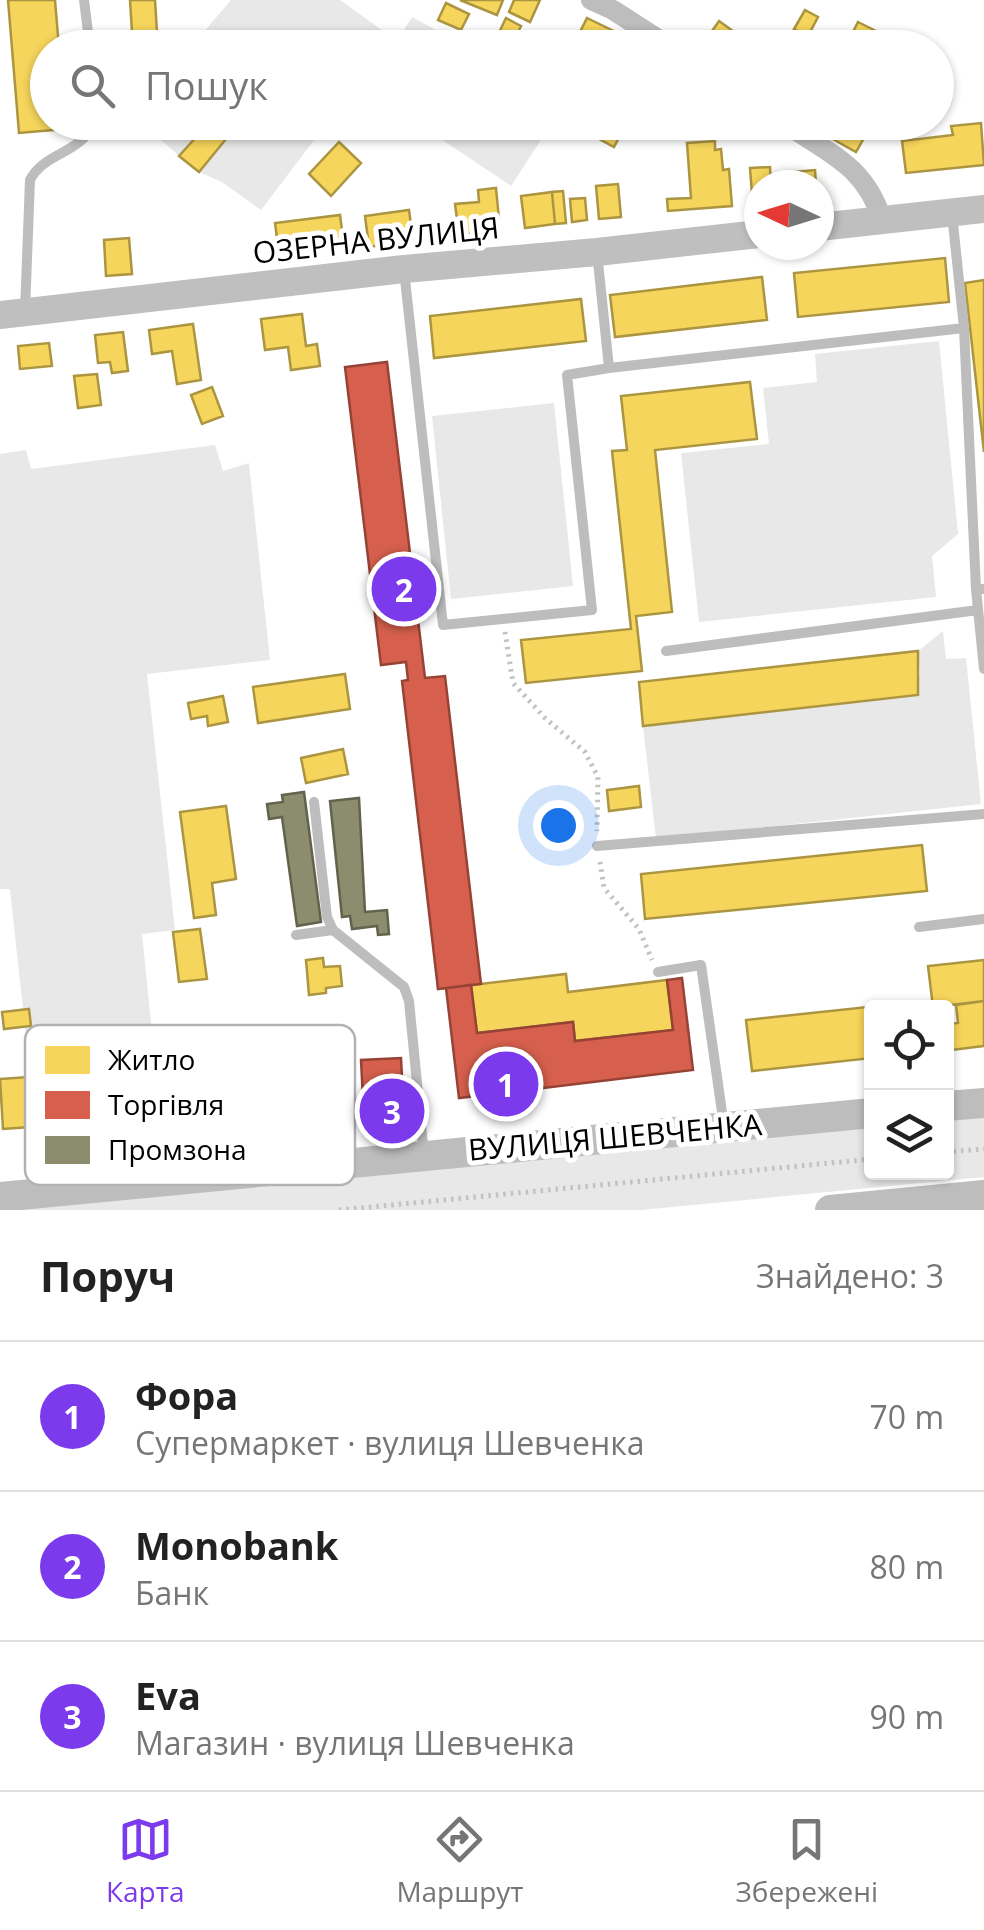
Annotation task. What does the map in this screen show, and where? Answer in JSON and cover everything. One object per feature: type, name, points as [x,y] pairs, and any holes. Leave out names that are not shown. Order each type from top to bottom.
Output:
[{"type":"main road","points":[[954,1105],[984,1102]]},
{"type":"main road","name":"ВУЛИЦЯ ШЕВЧЕНКА","points":[[355,1163],[864,1114]]},
{"type":"main road","name":"ВУЛИЦЯ ШЕВЧЕНКА","points":[[0,1197],[124,1185]]},
{"type":"main road","points":[[830,1210],[984,1195]]},
{"type":"street","points":[[591,0],[644,30]]},
{"type":"street","points":[[809,140],[860,175],[876,197],[882,220]]},
{"type":"street","points":[[834,225],[984,209]]},
{"type":"street","name":"ОЗЕРНА ВУЛИЦЯ","points":[[12,314],[404,268],[744,236]]},
{"type":"lane","points":[[84,0],[88,30]]},
{"type":"lane","points":[[12,314],[30,180],[45,162],[73,150],[84,140]]},
{"type":"lane","points":[[952,213],[964,328],[984,669]]},
{"type":"lane","points":[[597,252],[610,368]]},
{"type":"lane","points":[[404,268],[443,626],[592,610],[567,375],[964,328]]},
{"type":"lane","points":[[666,651],[978,610]]},
{"type":"lane","points":[[314,802],[327,918],[334,930],[404,987],[409,1001],[424,1156]]},
{"type":"lane","points":[[597,846],[984,814]]},
{"type":"lane","points":[[919,927],[984,919]]},
{"type":"lane","points":[[296,935],[334,930]]},
{"type":"lane","points":[[658,972],[701,965],[724,1127]]},
{"type":"path","points":[[503,619],[514,683],[545,718],[585,752],[598,777],[597,846],[604,888],[638,929],[658,972]]},
{"type":"path","points":[[954,1151],[984,1149]]},
{"type":"path","points":[[339,1210],[864,1161]]},
{"type":"shaded area","points":[[231,0],[340,0],[382,30],[205,30]]},
{"type":"shaded area","points":[[412,17],[436,30],[404,30]]},
{"type":"shaded area","points":[[161,140],[194,140],[179,156]]},
{"type":"shaded area","points":[[225,140],[314,140],[261,210],[222,182],[199,172]]},
{"type":"shaded area","points":[[442,140],[541,140],[511,186]]},
{"type":"shaded area","points":[[939,341],[958,534],[932,556],[936,597],[699,622],[681,453],[769,444],[763,388],[817,382],[815,354]]},
{"type":"shaded area","points":[[554,403],[573,586],[451,599],[432,416]]},
{"type":"shaded area","points":[[215,445],[223,471],[249,463],[270,660],[147,674],[175,930],[142,934],[151,1025],[25,1028],[10,889],[0,889],[0,454],[26,450],[31,469]]},
{"type":"shaded area","points":[[943,631],[946,659],[966,658],[981,804],[656,839],[643,726],[918,695],[918,651]]},
{"type":"shaded area","points":[[984,1112],[984,1177],[954,1180],[954,1115]]},
{"type":"shaded area","points":[[864,1124],[864,1180],[953,1180],[641,1210],[0,1210],[250,1185],[355,1185],[355,1175]]},
{"type":"building: Житло","points":[[8,0],[55,0],[58,30],[30,30],[30,132],[19,133]]},
{"type":"building: Житло","points":[[130,0],[155,0],[157,30],[132,30]]},
{"type":"building: Житло","points":[[460,0],[503,0],[497,15]]},
{"type":"building: Житло","points":[[514,0],[540,0],[530,22],[509,12]]},
{"type":"building: Житло","points":[[446,3],[469,14],[461,30],[438,20]]},
{"type":"building: Житло","points":[[805,10],[818,17],[811,30],[794,29]]},
{"type":"building: Житло","points":[[506,18],[521,26],[519,30],[500,30]]},
{"type":"building: Житло","points":[[587,18],[612,30],[581,30]]},
{"type":"building: Житло","points":[[719,21],[732,30],[713,30]]},
{"type":"building: Житло","points":[[858,22],[874,30],[854,30]]},
{"type":"building: Житло","points":[[981,123],[984,165],[906,173],[902,141],[954,140],[954,126]]},
{"type":"building: Житло","points":[[193,140],[225,140],[199,172],[179,156]]},
{"type":"building: Житло","points":[[835,140],[863,140],[856,152]]},
{"type":"building: Житло","points":[[715,141],[715,150],[721,149],[723,170],[729,169],[732,206],[668,211],[667,199],[691,198],[687,143]]},
{"type":"building: Житло","points":[[339,142],[361,163],[331,196],[309,174]]},
{"type":"building: Житло","points":[[618,184],[621,217],[599,219],[596,186]]},
{"type":"building: Житло","points":[[496,188],[499,219],[484,220],[485,232],[459,235],[455,204],[479,202],[478,190]]},
{"type":"building: Житло","points":[[563,191],[566,223],[555,224],[552,192]]},
{"type":"building: Житло","points":[[552,192],[555,224],[525,228],[521,196]]},
{"type":"building: Житло","points":[[585,198],[587,220],[572,222],[570,199]]},
{"type":"building: Житло","points":[[409,210],[413,241],[369,247],[365,216]]},
{"type":"building: Житло","points":[[340,215],[344,245],[279,253],[275,223]]},
{"type":"building: Житло","points":[[129,238],[132,274],[106,276],[104,240]]},
{"type":"building: Житло","points":[[945,258],[949,302],[798,317],[794,273]]},
{"type":"building: Житло","points":[[762,277],[767,320],[615,337],[610,295]]},
{"type":"building: Житло","points":[[984,280],[984,452],[965,283]]},
{"type":"building: Житло","points":[[581,299],[586,341],[434,358],[430,316]]},
{"type":"building: Житло","points":[[302,314],[306,346],[317,344],[320,366],[291,370],[288,347],[265,350],[261,319]]},
{"type":"building: Житло","points":[[193,324],[201,380],[177,384],[172,351],[152,354],[149,330]]},
{"type":"building: Житло","points":[[123,332],[128,371],[112,373],[110,362],[98,363],[95,335]]},
{"type":"building: Житло","points":[[49,343],[52,366],[20,369],[18,346]]},
{"type":"building: Житло","points":[[97,374],[101,405],[78,408],[74,376]]},
{"type":"building: Житло","points":[[750,382],[757,439],[655,450],[672,612],[636,616],[642,671],[526,683],[521,640],[631,629],[612,451],[627,450],[621,396]]},
{"type":"building: Житло","points":[[212,387],[223,416],[202,424],[191,395]]},
{"type":"building: Житло","points":[[918,651],[918,695],[643,726],[639,682]]},
{"type":"building: Житло","points":[[345,674],[350,709],[258,723],[253,687]]},
{"type":"building: Житло","points":[[223,696],[228,722],[208,726],[207,716],[191,719],[188,703]]},
{"type":"building: Житло","points":[[343,749],[348,774],[306,783],[301,758]]},
{"type":"building: Житло","points":[[639,786],[641,807],[609,811],[607,790]]},
{"type":"building: Житло","points":[[226,806],[236,879],[212,883],[216,915],[194,918],[180,812]]},
{"type":"building: Житло","points":[[922,845],[927,891],[645,919],[641,874]]},
{"type":"building: Житло","points":[[200,929],[207,979],[179,982],[173,932]]},
{"type":"building: Житло","points":[[323,958],[324,967],[340,966],[342,986],[309,995],[306,960]]},
{"type":"building: Житло","points":[[984,960],[984,1001],[954,1005],[954,1000],[932,1000],[928,966]]},
{"type":"building: Житло","points":[[566,974],[568,992],[667,980],[673,1030],[575,1041],[573,1022],[477,1033],[471,985]]},
{"type":"building: Житло","points":[[984,1001],[984,1046],[954,1050],[956,1005]]},
{"type":"building: Житло","points":[[864,1007],[864,1059],[752,1071],[746,1020]]},
{"type":"building: Житло","points":[[29,1009],[31,1025],[4,1029],[2,1012]]},
{"type":"building: Житло","points":[[25,1077],[25,1127],[3,1129],[0,1079]]},
{"type":"building: Торгівля","points":[[387,362],[425,678],[445,676],[481,984],[438,989],[402,681],[408,680],[406,662],[381,665],[345,367]]},
{"type":"building: Торгівля","points":[[682,978],[693,1070],[459,1098],[446,988],[471,985],[477,1033],[573,1022],[575,1041],[673,1030],[667,980]]},
{"type":"building: Торгівля","points":[[401,1058],[404,1117],[364,1119],[361,1060]]},
{"type":"building: Промзона","points":[[304,792],[321,922],[297,926],[282,817],[269,819],[267,804],[283,802],[282,795]]},
{"type":"building: Промзона","points":[[359,798],[365,912],[387,910],[389,934],[378,935],[377,926],[352,929],[350,916],[342,917],[330,801]]},
{"type":"place","name":"Monobank","points":[[404,589]]},
{"type":"place","name":"Фора","points":[[506,1084]]},
{"type":"place","name":"Eva","points":[[392,1111]]}]
